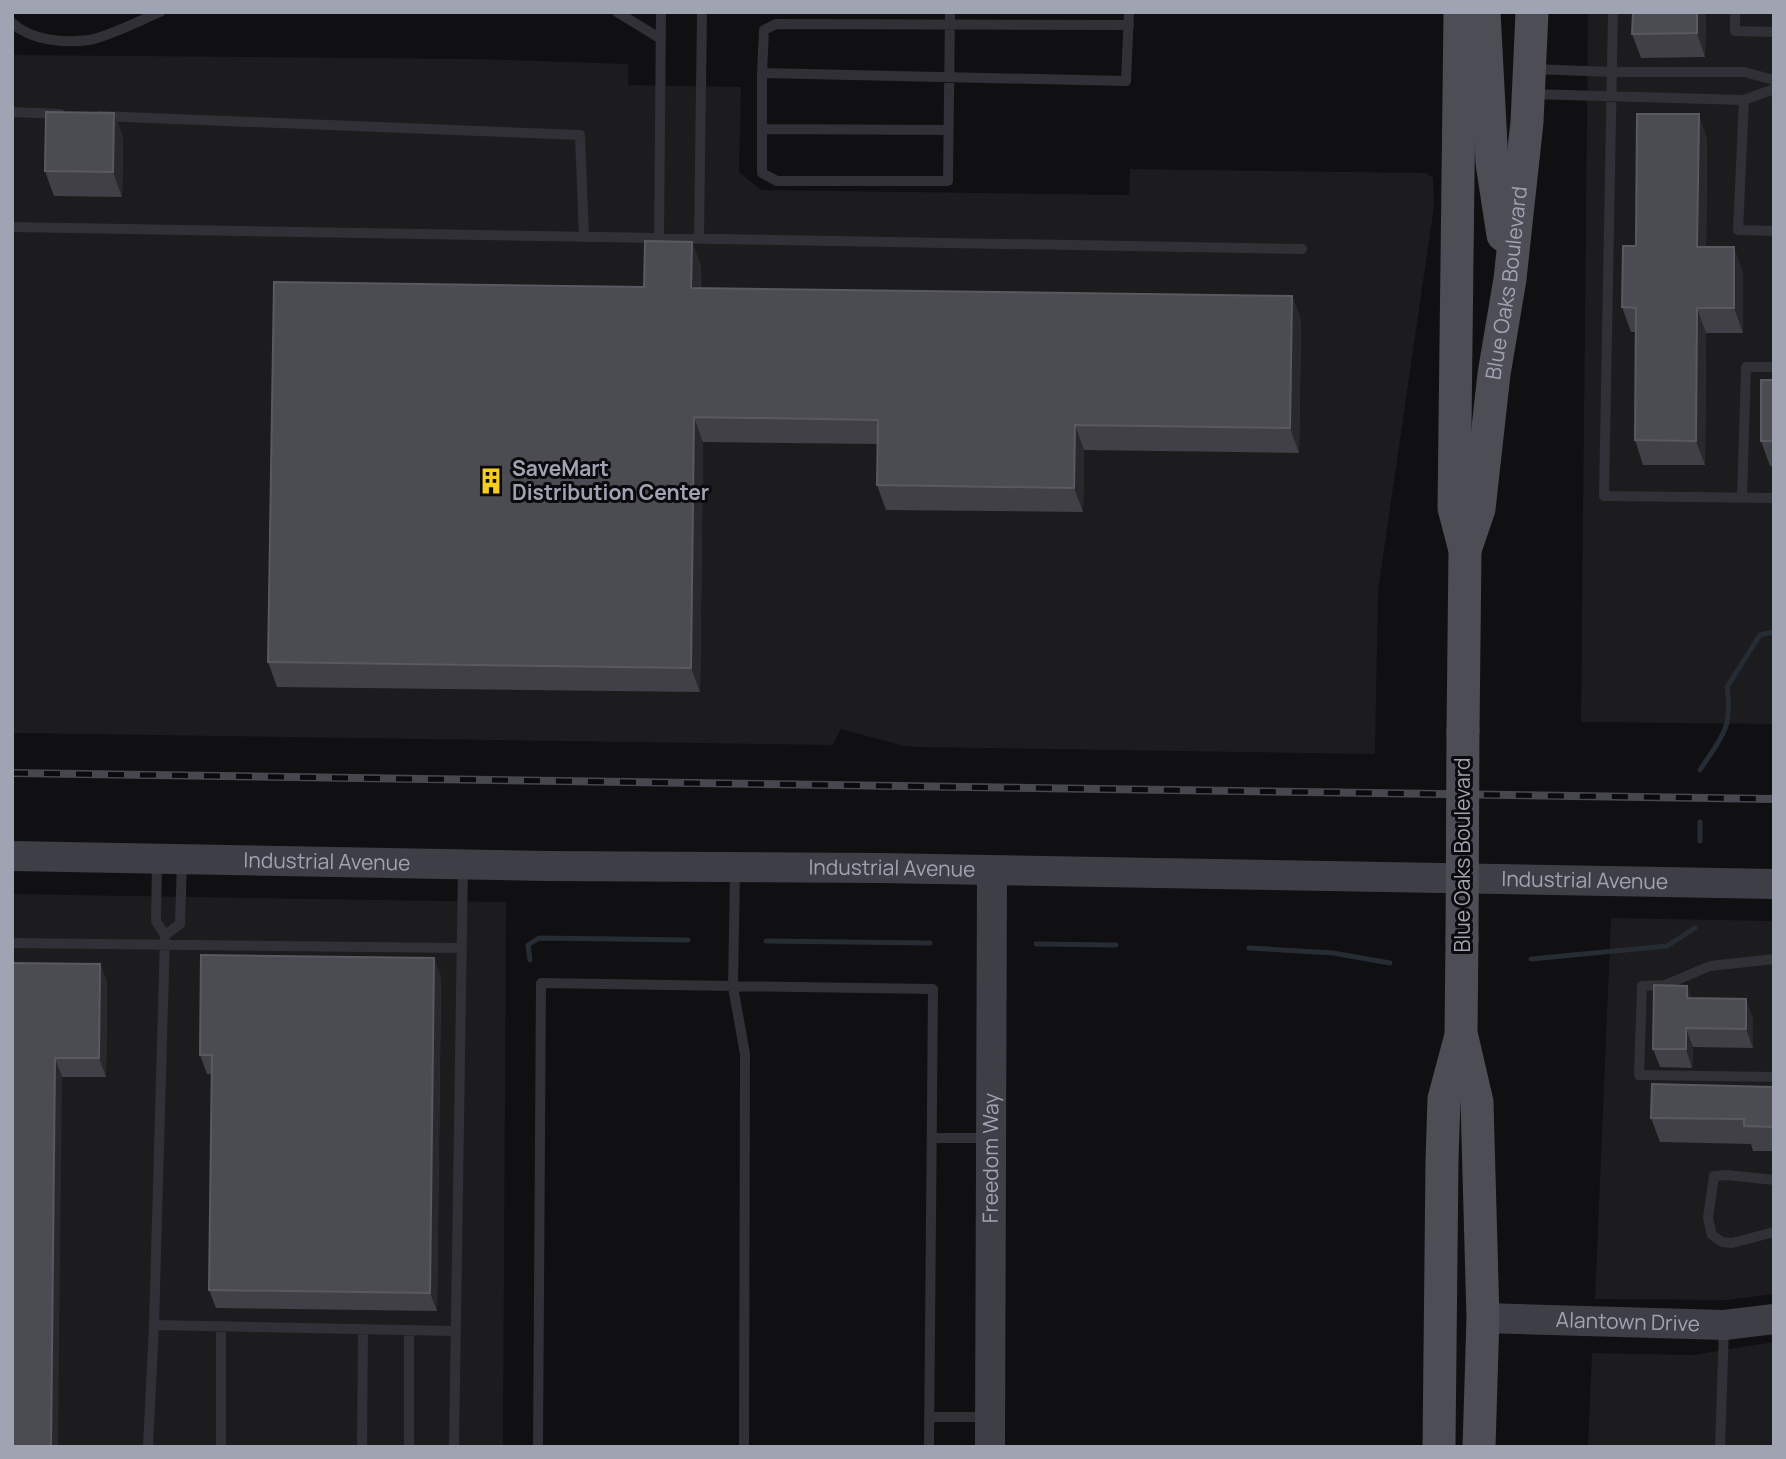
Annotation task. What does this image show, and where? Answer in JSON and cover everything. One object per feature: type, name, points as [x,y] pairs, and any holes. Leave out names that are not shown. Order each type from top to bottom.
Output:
[{"type":"main road","name":"Blue Oaks Boulevard","points":[[1439,1447],[1441,1160],[1444,1099],[1461,1033],[1465,550],[1454,508],[1460,12]]},
{"type":"main road","points":[[1484,12],[1492,163],[1510,279]]},
{"type":"main road","name":"Blue Oaks Boulevard","points":[[1465,550],[1479,509],[1494,374],[1510,279],[1529,82],[1532,12]]},
{"type":"main road","name":"Blue Oaks Boulevard","points":[[1461,1033],[1478,1102],[1483,1318],[1479,1447]]},
{"type":"street","name":"Industrial Avenue","points":[[12,856],[1774,884]]},
{"type":"street","name":"Freedom Way","points":[[990,1447],[992,871]]},
{"type":"street","name":"Alantown Drive","points":[[1483,1318],[1724,1325],[1774,1319]]},
{"type":"lane","points":[[12,23],[34,37],[91,40],[160,12]]},
{"type":"lane","points":[[617,12],[661,39]]},
{"type":"lane","points":[[659,238],[662,12]]},
{"type":"lane","points":[[699,239],[702,12]]},
{"type":"lane","points":[[950,12],[950,26],[950,77],[948,181],[777,181],[762,173],[764,30],[776,24],[950,26],[1129,25]]},
{"type":"lane","points":[[762,74],[1126,81],[1129,12]]},
{"type":"lane","points":[[1613,12],[1604,496],[1774,498]]},
{"type":"lane","points":[[1735,12],[1735,31],[1774,32]]},
{"type":"lane","points":[[1529,82],[1612,72],[1744,72],[1774,80]]},
{"type":"lane","points":[[1529,82],[1611,96],[1744,100],[1774,89]]},
{"type":"lane","points":[[1744,100],[1738,230],[1774,232]]},
{"type":"lane","points":[[12,112],[68,114]]},
{"type":"lane","points":[[81,115],[580,135],[584,237]]},
{"type":"lane","points":[[762,128],[948,130]]},
{"type":"lane","points":[[12,227],[1302,249]]},
{"type":"lane","points":[[1742,498],[1745,367],[1774,367]]},
{"type":"lane","points":[[164,939],[180,924],[169,860]]},
{"type":"lane","points":[[148,1447],[154,1325],[164,939],[156,921],[169,860]]},
{"type":"lane","points":[[454,1447],[463,864]]},
{"type":"lane","points":[[735,867],[733,986],[745,1054],[744,1447]]},
{"type":"lane","points":[[12,943],[164,939],[461,948]]},
{"type":"lane","points":[[1774,959],[1710,966],[1665,985],[1642,986],[1639,1075],[1774,1077]]},
{"type":"lane","points":[[538,1447],[541,983],[933,989],[929,1447]]},
{"type":"lane","points":[[932,1138],[991,1139]]},
{"type":"lane","points":[[1774,1180],[1714,1176],[1708,1218],[1712,1235],[1722,1242],[1732,1243],[1774,1232]]},
{"type":"lane","points":[[154,1325],[454,1331]]},
{"type":"lane","points":[[1720,1447],[1724,1325]]},
{"type":"lane","points":[[221,1326],[221,1447]]},
{"type":"lane","points":[[362,1447],[363,1329]]},
{"type":"lane","points":[[409,1330],[409,1447]]},
{"type":"lane","points":[[929,1417],[990,1417]]},
{"type":"shaded area","points":[[1588,12],[1774,12],[1774,724],[1581,722]]},
{"type":"shaded area","points":[[12,55],[476,59],[628,64],[628,85],[741,87],[739,172],[761,190],[1129,195],[1130,169],[1427,173],[1433,178],[1434,206],[1378,591],[1375,754],[916,747],[841,729],[833,745],[12,733]]},
{"type":"shaded area","points":[[12,894],[506,902],[503,1447],[12,1447]]},
{"type":"shaded area","points":[[1611,918],[1774,921],[1774,1294],[1728,1300],[1595,1299]]},
{"type":"shaded area","points":[[1774,1342],[1774,1447],[1588,1447],[1592,1353],[1693,1355]]},
{"type":"building","points":[[1633,12],[1697,12],[1697,33],[1632,34]]},
{"type":"building","points":[[46,112],[114,113],[113,172],[45,171]]},
{"type":"building","points":[[1637,114],[1699,114],[1697,247],[1734,247],[1734,308],[1697,308],[1696,441],[1635,440],[1636,308],[1622,307],[1623,246],[1636,246]]},
{"type":"building","name":"SaveMart Distribution Center","points":[[645,241],[692,242],[691,288],[1292,296],[1290,428],[1075,425],[1074,488],[877,485],[878,420],[694,417],[691,668],[268,662],[274,282],[644,287]]},
{"type":"building","points":[[1761,380],[1774,380],[1774,441],[1761,441]]},
{"type":"building","points":[[201,955],[434,958],[430,1293],[209,1290],[212,1055],[200,1055]]},
{"type":"building","points":[[12,963],[100,964],[99,1058],[55,1058],[51,1447],[12,1447]]},
{"type":"building","points":[[1654,985],[1687,986],[1687,998],[1746,999],[1746,1029],[1686,1028],[1686,1049],[1653,1049]]},
{"type":"building","points":[[1652,1084],[1774,1087],[1774,1127],[1744,1126],[1744,1119],[1651,1118]]},
{"type":"waterway","points":[[1700,770],[1720,740],[1727,723],[1727,687],[1760,635],[1774,632]]},
{"type":"waterway","points":[[1700,822],[1700,841]]},
{"type":"waterway","points":[[1531,959],[1667,946],[1695,928]]},
{"type":"waterway","points":[[530,960],[528,945],[539,938],[688,940]]},
{"type":"waterway","points":[[766,941],[930,943]]},
{"type":"waterway","points":[[1036,944],[1116,945]]},
{"type":"waterway","points":[[1249,948],[1333,953],[1390,963]]},
{"type":"railway","points":[[12,773],[1774,799]]},
{"type":"place","name":"SaveMart Distribution Center","points":[[491,481]]}]
